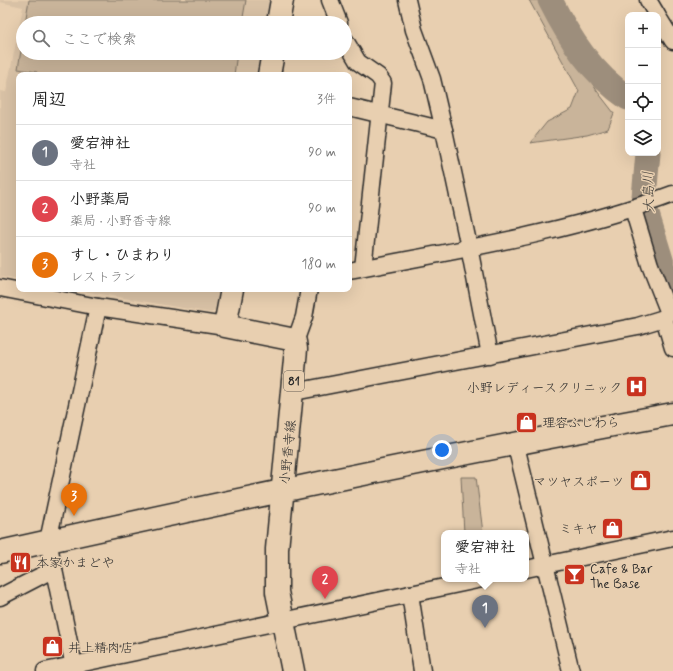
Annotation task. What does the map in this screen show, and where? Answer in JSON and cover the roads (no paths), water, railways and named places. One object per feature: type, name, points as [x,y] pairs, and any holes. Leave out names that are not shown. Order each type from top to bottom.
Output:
[{"type":"street","points":[[279,16],[282,0]]},
{"type":"street","points":[[330,0],[336,16]]},
{"type":"street","points":[[407,0],[414,30],[432,79],[444,130],[490,355]]},
{"type":"street","points":[[648,0],[656,12]]},
{"type":"street","points":[[661,20],[672,37]]},
{"type":"street","points":[[352,52],[358,62],[378,76],[383,83],[356,269],[518,237],[633,209],[673,194]]},
{"type":"street","points":[[270,72],[272,60]]},
{"type":"street","points":[[352,109],[444,130]]},
{"type":"street","points":[[633,209],[650,265],[670,313],[673,348]]},
{"type":"street","points":[[0,288],[16,291]]},
{"type":"street","points":[[21,292],[98,307],[225,326],[290,339],[295,342],[304,317],[308,292]]},
{"type":"street","points":[[225,326],[231,292]]},
{"type":"street","points":[[75,668],[48,541],[98,307]]},
{"type":"street","points":[[294,392],[638,326],[670,313]]},
{"type":"street","name":"小野香寺線","points":[[294,671],[277,592],[277,549],[294,392],[295,342]]},
{"type":"street","points":[[0,552],[283,490],[515,442],[673,414]]},
{"type":"street","points":[[515,442],[571,671]]},
{"type":"street","points":[[529,568],[673,538]]},
{"type":"street","points":[[0,597],[54,569]]},
{"type":"street","points":[[45,671],[75,668],[283,620],[468,582]]},
{"type":"street","points":[[410,594],[422,671]]},
{"type":"waterway","name":"大島川","points":[[550,0],[565,28],[583,54],[603,78],[625,96]]},
{"type":"waterway","name":"大島川","points":[[648,156],[644,197],[646,211],[673,299]]},
{"type":"place","name":"小野レディースクリニック","points":[[637,387]]},
{"type":"place","name":"理容ふじわら","points":[[526,422]]},
{"type":"place","name":"マツヤスポーツ","points":[[640,481]]},
{"type":"place","name":"すし・ひまわり","points":[[74,516]]},
{"type":"place","name":"ミキヤ","points":[[613,528]]},
{"type":"place","name":"本家かまどや","points":[[21,562]]},
{"type":"place","name":"Cafe & Bar The Base","points":[[575,575]]},
{"type":"place","name":"小野薬局","points":[[325,599]]},
{"type":"place","name":"愛宕神社","points":[[485,628]]},
{"type":"place","name":"井上精肉店","points":[[52,647]]}]
